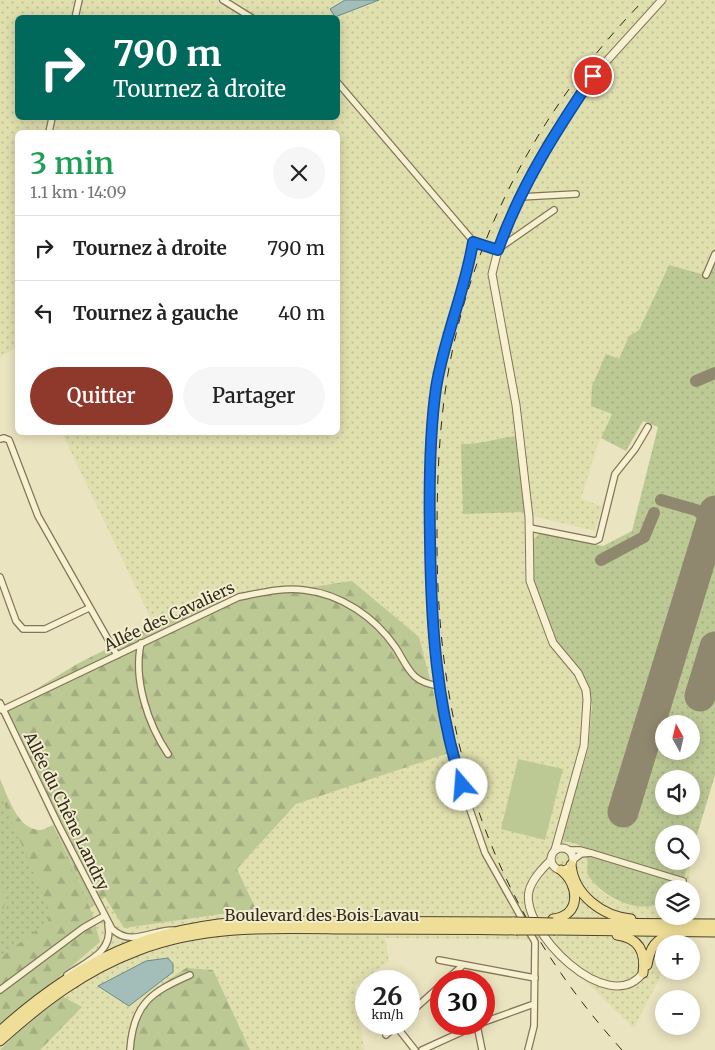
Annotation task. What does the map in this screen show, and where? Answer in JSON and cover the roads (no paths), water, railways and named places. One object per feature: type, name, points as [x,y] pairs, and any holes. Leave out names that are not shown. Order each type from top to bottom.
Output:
[{"type":"main road","points":[[572,862],[579,889],[595,905],[619,917],[655,922]]},
{"type":"main road","points":[[554,924],[573,908],[575,903],[574,888],[555,865]]},
{"type":"main road","name":"Boulevard des Bois Lavau","points":[[0,1031],[48,991],[103,957],[178,930],[225,922],[258,920],[515,926]]},
{"type":"main road","points":[[554,924],[655,924]]},
{"type":"main road","points":[[554,924],[568,930],[627,936],[641,948],[644,956],[643,973]]},
{"type":"main road","name":"Boulevard des Bois Lavau","points":[[0,1041],[42,1004],[91,972],[140,949],[194,934],[259,928],[554,924]]},
{"type":"main road","points":[[700,924],[715,924]]},
{"type":"main road","points":[[568,930],[715,932]]},
{"type":"main road","points":[[643,973],[651,948],[658,940],[670,936],[698,932]]},
{"type":"street","points":[[76,15],[79,0]]},
{"type":"street","points":[[223,0],[247,15]]},
{"type":"street","points":[[555,865],[558,838],[584,746],[587,700],[582,681],[553,644],[532,591],[529,570],[530,528],[516,405],[493,290],[492,274],[498,250],[520,197],[548,143],[593,76],[662,0]]},
{"type":"street","points":[[340,85],[473,242],[498,250]]},
{"type":"street","points":[[520,197],[576,194]]},
{"type":"street","points":[[498,250],[554,210]]},
{"type":"street","points":[[473,242],[470,263],[448,335],[436,388],[429,491],[431,620],[439,686],[450,747],[485,853],[535,942],[534,1026],[528,1050]]},
{"type":"street","points":[[706,275],[715,254]]},
{"type":"street","points":[[530,528],[595,541],[599,539],[615,474],[635,449],[648,427]]},
{"type":"street","points":[[0,440],[4,438],[9,440],[38,516],[117,655]]},
{"type":"street","points":[[0,576],[16,621],[23,629],[45,629],[90,608]]},
{"type":"street","name":"Allée des Cavaliers","points":[[2,710],[239,597],[279,590],[304,590],[339,600],[354,607],[383,631],[411,674],[423,682],[439,686]]},
{"type":"street","points":[[142,643],[140,667],[143,702],[168,754]]},
{"type":"street","name":"Allée du Chêne Landry","points":[[0,703],[108,923],[119,936],[125,938],[136,938],[165,930],[178,930]]},
{"type":"street","points":[[558,838],[572,862]]},
{"type":"street","points":[[556,850],[584,850],[680,880]]},
{"type":"street","points":[[591,853],[582,854],[572,862],[555,865],[540,872],[530,890],[531,910],[564,960],[589,977],[618,986],[632,984],[643,973]]},
{"type":"street","points":[[0,990],[83,928],[104,916]]},
{"type":"street","points":[[48,991],[56,982],[106,947],[110,936],[108,923]]},
{"type":"street","points":[[439,960],[462,966],[468,965],[535,978]]},
{"type":"street","points":[[457,970],[462,966]]},
{"type":"street","points":[[130,1050],[134,1024],[140,1009],[152,993],[190,975]]},
{"type":"street","points":[[420,1004],[430,995]]},
{"type":"street","points":[[495,1018],[534,1004]]},
{"type":"street","points":[[402,1035],[415,1050]]},
{"type":"street","points":[[422,1050],[454,1035]]},
{"type":"street","points":[[481,1035],[482,1050]]},
{"type":"water","points":[[345,0],[379,0],[340,15],[334,15],[330,9]]},
{"type":"water","points":[[168,958],[173,964],[173,972],[129,1006],[98,986],[146,961]]},
{"type":"railway","points":[[622,1050],[575,993],[536,935],[504,874],[478,811],[460,746],[447,678],[439,608],[437,493],[439,452],[446,389],[460,316],[476,266],[496,217],[519,170],[545,124],[575,81],[608,39],[644,0]]}]
